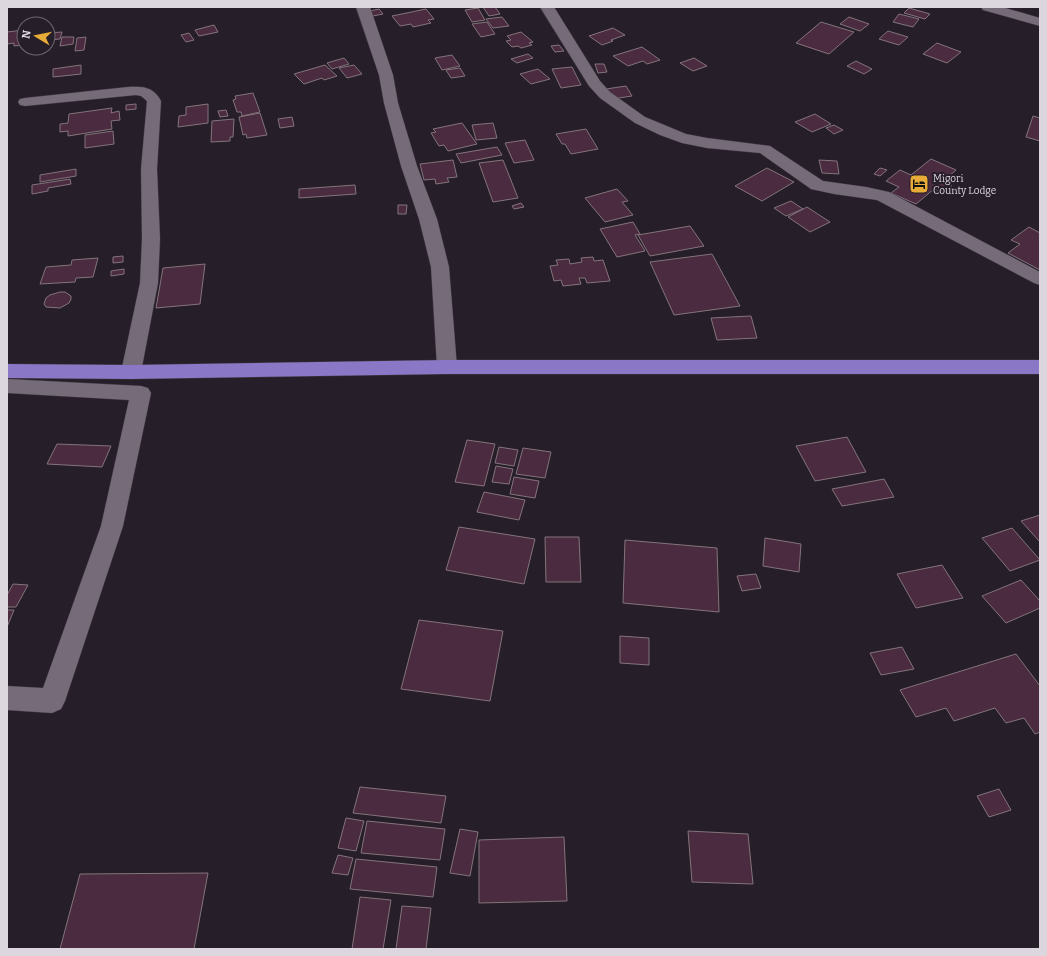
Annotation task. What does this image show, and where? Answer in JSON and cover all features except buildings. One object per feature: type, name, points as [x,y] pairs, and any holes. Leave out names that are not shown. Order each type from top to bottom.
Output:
[{"type":"highway","points":[[7,371],[131,372],[447,367],[1040,368]]},
{"type":"street","points":[[363,7],[386,75],[391,103],[409,166],[428,219],[440,267],[447,367]]},
{"type":"street","points":[[547,7],[594,83],[604,95],[640,120],[665,132],[688,139],[707,143],[764,149],[811,181],[827,188],[865,192],[883,196],[1040,279]]},
{"type":"street","points":[[988,7],[1040,22]]},
{"type":"street","points":[[25,102],[128,91],[148,92],[154,101],[149,169],[151,239],[149,283],[131,372]]},
{"type":"street","points":[[7,386],[141,393],[112,526],[52,700],[7,698]]},
{"type":"place","name":"Migori County Lodge","points":[[919,184]]}]
